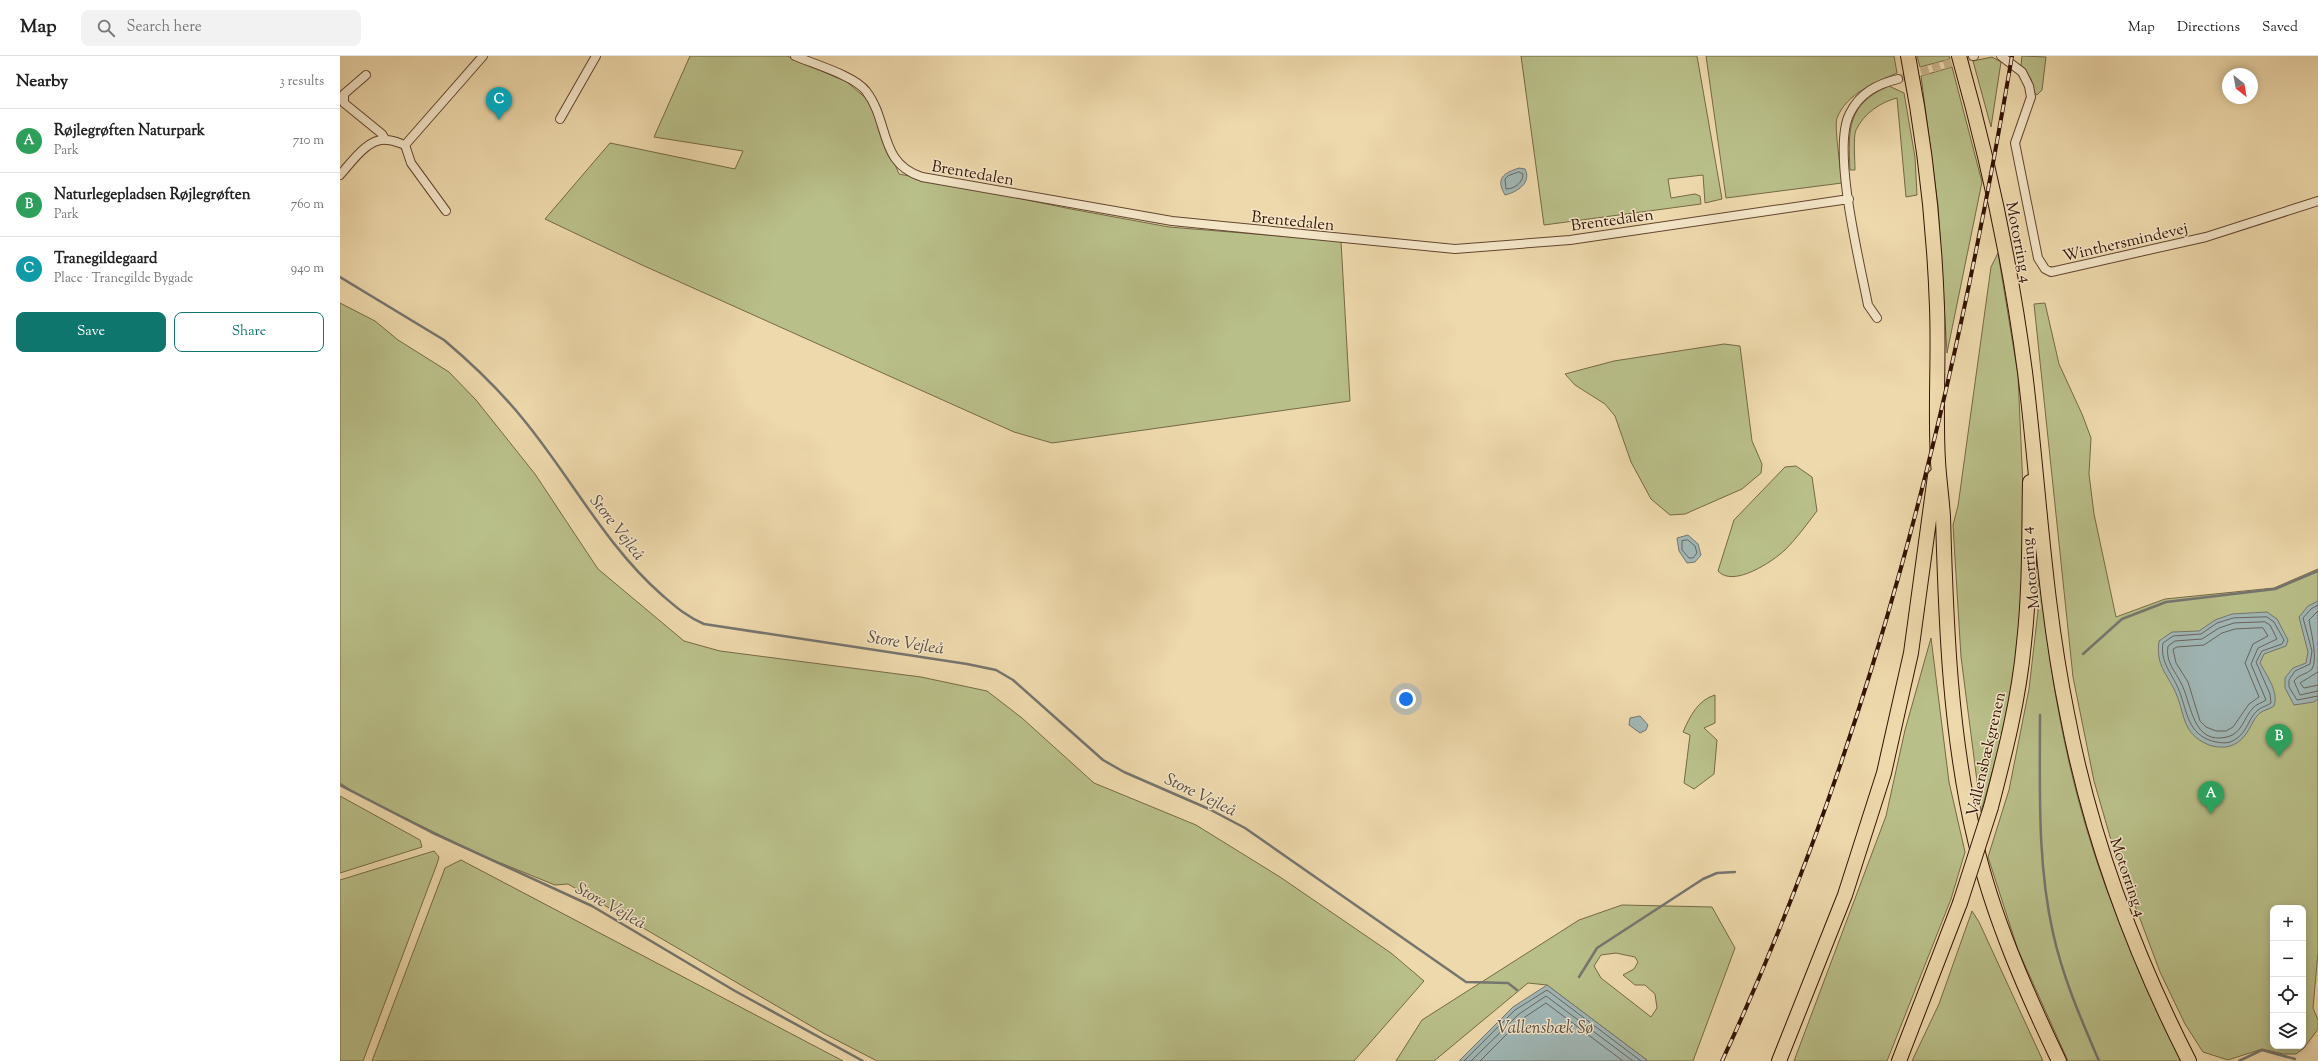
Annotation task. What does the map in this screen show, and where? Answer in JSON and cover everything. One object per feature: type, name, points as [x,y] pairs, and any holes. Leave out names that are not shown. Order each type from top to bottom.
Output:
[{"type":"highway","points":[[1908,56],[1922,144],[1937,306],[1938,462],[1942,499],[1944,575],[1951,680],[1957,739],[1975,840],[1992,898],[2026,988],[2059,1061]]},
{"type":"highway","name":"Motorring 4","points":[[1959,56],[1981,134],[2011,279],[2025,372],[2031,440],[2040,505],[2053,634],[2067,715],[2080,777],[2092,821],[2129,928],[2162,1005],[2190,1061]]},
{"type":"highway","name":"Vallensbækgrenen","points":[[1899,1061],[1960,903],[1991,807],[2007,748],[2024,645],[2029,589],[2031,440]]},
{"type":"highway","points":[[1779,1061],[1845,895],[1884,772],[1911,653],[1938,462]]},
{"type":"street","points":[[405,145],[483,56]]},
{"type":"street","points":[[560,119],[596,56]]},
{"type":"street","name":"Brentedalen","points":[[795,56],[854,81],[866,90],[892,155],[908,173],[922,178],[1172,221],[1345,240],[1455,249],[1478,249],[1570,240],[1848,199]]},
{"type":"street","name":"Winthersmindevej","points":[[2001,56],[2022,72],[2029,86],[2031,97],[2015,143],[2038,258],[2045,269],[2051,272],[2206,237],[2318,201]]},
{"type":"street","points":[[366,75],[344,94],[344,103],[382,134],[385,139]]},
{"type":"street","points":[[1877,318],[1868,305],[1848,199],[1843,146],[1844,128],[1849,113],[1858,100],[1869,90],[1883,82],[1898,78]]},
{"type":"street","points":[[340,175],[364,148],[385,139],[405,145]]},
{"type":"street","points":[[405,145],[411,163],[446,211]]},
{"type":"green space","points":[[690,56],[787,56],[847,82],[868,100],[899,174],[1071,209],[1169,227],[1341,241],[1350,401],[1052,443],[1014,432],[642,265],[545,219],[610,143],[735,169],[743,151],[654,137]]},
{"type":"green space","points":[[1521,56],[1697,56],[1722,199],[1705,203],[1703,175],[1668,179],[1671,198],[1695,194],[1700,196],[1701,204],[1544,225]]},
{"type":"green space","points":[[1706,56],[1894,56],[1897,73],[1871,85],[1855,95],[1842,109],[1837,118],[1837,139],[1842,183],[1726,198]]},
{"type":"green space","points":[[1917,56],[1949,56],[1950,59],[1920,67]]},
{"type":"green space","points":[[2022,56],[2046,57],[2042,90],[2037,95],[2034,93],[2031,79],[2021,65]]},
{"type":"green space","points":[[1992,57],[2001,62],[1991,127],[1973,61]]},
{"type":"green space","points":[[1952,67],[1982,182],[1947,353],[1938,206],[1921,76]]},
{"type":"green space","points":[[1889,86],[1904,93],[1915,157],[1917,195],[1906,197],[1897,98],[1879,105],[1868,113],[1859,124],[1855,133],[1855,170],[1850,170],[1849,142],[1853,119],[1865,101],[1875,93]]},
{"type":"green space","points":[[1998,253],[2018,375],[2026,555],[2013,698],[1981,812],[1961,657],[1953,525],[1958,506],[1991,267]]},
{"type":"green space","points":[[340,303],[375,321],[398,340],[449,372],[476,400],[535,474],[598,569],[684,641],[720,651],[921,677],[987,691],[1022,718],[1094,783],[1196,825],[1280,877],[1391,953],[1424,981],[1354,1061],[877,1061],[823,1033],[568,884],[555,885],[476,853],[357,794],[340,783]]},
{"type":"green space","points":[[2045,303],[2059,364],[2082,414],[2091,438],[2089,474],[2094,514],[2116,617],[2165,599],[2274,588],[2318,569],[2318,952],[2313,1008],[2318,1020],[2318,1029],[2306,1045],[2306,905],[2270,905],[2270,1049],[2303,1049],[2296,1054],[2283,1054],[2262,1049],[2228,1060],[2203,1052],[2185,1024],[2160,972],[2113,847],[2094,781],[2073,677],[2034,304]]},
{"type":"green space","points":[[1724,344],[1740,346],[1752,441],[1762,464],[1761,473],[1742,489],[1685,514],[1670,515],[1651,499],[1631,462],[1615,416],[1605,404],[1575,385],[1565,374],[1614,361]]},
{"type":"green space","points":[[1796,466],[1812,477],[1817,511],[1798,536],[1785,550],[1771,561],[1752,571],[1733,577],[1718,571],[1734,520],[1785,467]]},
{"type":"green space","points":[[2038,573],[2041,573],[2056,700],[2074,784],[2098,866],[2154,1004],[2182,1061],[2068,1061],[2018,950],[1988,857],[2009,790],[2029,689],[2038,611]]},
{"type":"green space","points":[[1931,638],[1949,782],[1965,852],[1951,899],[1887,1061],[1794,1061],[1886,816],[1905,730]]},
{"type":"green space","points":[[1715,695],[1715,723],[1704,728],[1717,740],[1714,774],[1694,789],[1684,783],[1690,735],[1683,732],[1695,709],[1709,697]]},
{"type":"green space","points":[[340,796],[420,840],[422,847],[340,873]]},
{"type":"green space","points":[[434,851],[439,857],[437,864],[363,1061],[340,1061],[340,880]]},
{"type":"green space","points":[[461,860],[843,1061],[372,1061],[445,868]]},
{"type":"green space","points":[[1622,905],[1712,907],[1735,948],[1693,1061],[1648,1061],[1547,985],[1528,983],[1434,1061],[1396,1061],[1422,1020],[1579,920]],"holes":[[[1616,953],[1635,957],[1638,962],[1634,969],[1623,975],[1635,985],[1645,985],[1655,994],[1657,1008],[1651,1017],[1601,978],[1594,966],[1601,955]]]},
{"type":"green space","points":[[1972,911],[1979,922],[2043,1061],[1912,1061],[1939,1004]]},
{"type":"water","points":[[1519,168],[1525,169],[1527,174],[1525,183],[1514,192],[1505,195],[1502,189],[1501,180],[1505,174]]},
{"type":"water","points":[[1688,535],[1698,544],[1701,555],[1695,562],[1687,563],[1679,551],[1677,538]]},
{"type":"water","points":[[2318,601],[2318,699],[2314,702],[2294,705],[2285,688],[2285,678],[2293,668],[2306,663],[2308,652],[2299,617],[2308,606]]},
{"type":"water","points":[[2267,612],[2277,619],[2288,640],[2286,646],[2264,654],[2260,663],[2274,690],[2274,706],[2260,713],[2245,735],[2236,743],[2225,747],[2209,745],[2193,735],[2185,722],[2178,698],[2160,661],[2158,649],[2159,641],[2172,632],[2199,631],[2215,620],[2232,614]]},
{"type":"water","points":[[1640,716],[1648,725],[1646,730],[1640,733],[1629,725],[1630,718]]},
{"type":"water","name":"Vallensbæk Sø","points":[[1547,985],[1648,1061],[1459,1061],[1513,1007]]},
{"type":"waterway","name":"Store Vejleå","points":[[340,277],[444,340],[496,388],[540,441],[623,555],[662,595],[687,615],[704,624],[967,664],[996,670],[1013,680],[1103,760],[1124,772],[1209,809],[1245,828],[1466,982],[1508,983],[1517,990]]},
{"type":"waterway","points":[[2083,654],[2122,619],[2166,602],[2275,589],[2318,571]]},
{"type":"waterway","points":[[2040,715],[2040,824],[2044,879],[2048,906],[2057,950],[2067,982],[2099,1061]]},
{"type":"waterway","name":"Store Vejleå","points":[[340,785],[431,832],[592,906],[735,991],[863,1061]]},
{"type":"waterway","points":[[1579,977],[1597,948],[1703,879],[1717,873],[1735,872]]},
{"type":"waterway","points":[[2239,1061],[2262,1050],[2295,1059]]},
{"type":"tunnel","points":[[1898,79],[1973,56]]},
{"type":"railway","points":[[1722,1061],[1775,941],[1822,819],[1864,694],[1901,569],[1934,442],[1963,314],[1989,185],[2012,56]]},
{"type":"place","name":"Tranegildegaard","points":[[499,120]]},
{"type":"place","name":"Naturlegepladsen Røjlegrøften","points":[[2279,757]]},
{"type":"place","name":"Røjlegrøften Naturpark","points":[[2211,814]]}]
